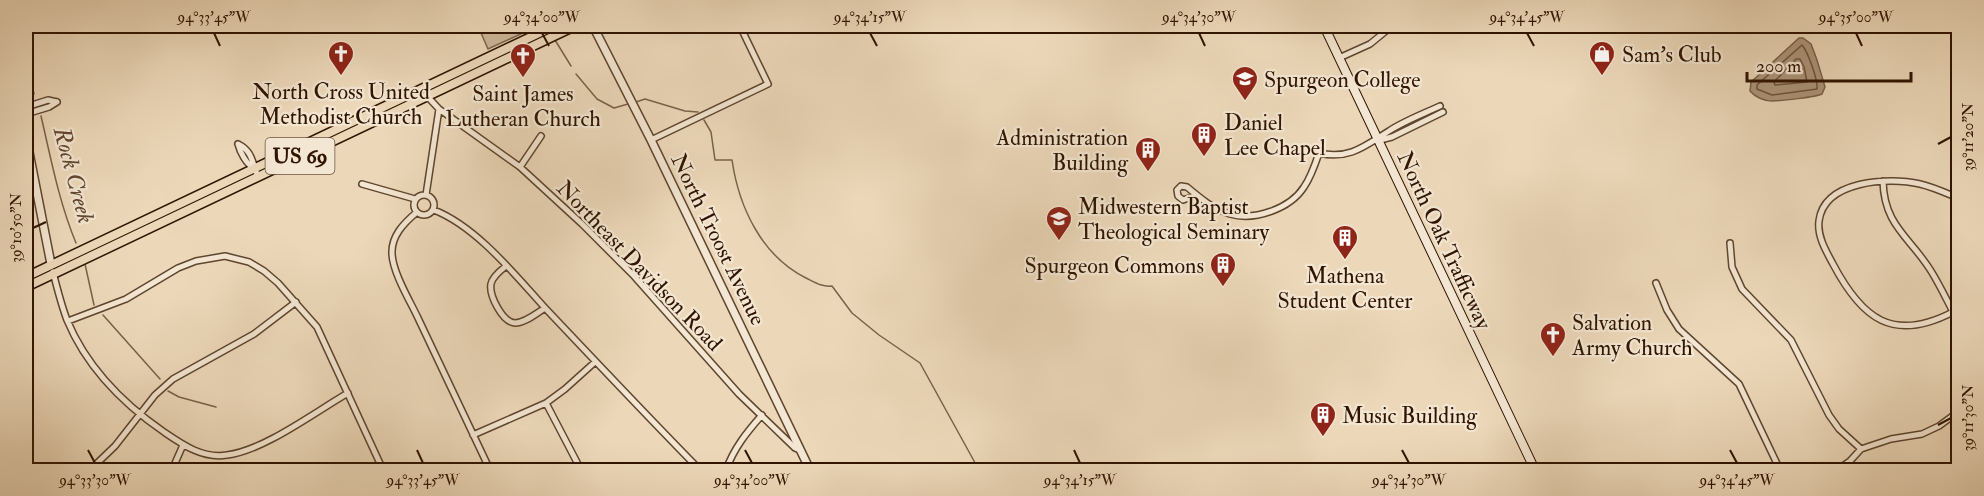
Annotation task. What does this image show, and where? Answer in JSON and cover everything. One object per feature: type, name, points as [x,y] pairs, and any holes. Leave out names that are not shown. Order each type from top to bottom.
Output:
[{"type":"main road","name":"US 69","points":[[26,277],[52,268],[256,172],[298,157],[554,26]]},
{"type":"main road","name":"US 69","points":[[256,172],[303,144],[425,92],[561,28],[575,26]]},
{"type":"main road","name":"North Oak Trafficway","points":[[1324,26],[1535,471]]},
{"type":"main road","points":[[298,157],[303,144]]},
{"type":"main road","name":"US 69","points":[[26,287],[52,268]]},
{"type":"street","name":"North Troost Avenue","points":[[593,26],[651,140],[810,471]]},
{"type":"street","points":[[651,140],[768,84],[740,26]]},
{"type":"street","points":[[1339,58],[1370,44],[1392,26]]},
{"type":"street","name":"Northeast Davidson Road","points":[[425,92],[439,109],[520,167],[608,250],[739,394],[795,448],[800,450]]},
{"type":"street","points":[[26,107],[48,100],[57,102],[26,114]]},
{"type":"street","points":[[1378,140],[1389,131],[1440,106]]},
{"type":"street","points":[[426,195],[439,109]]},
{"type":"street","points":[[1195,196],[1230,214],[1248,216],[1268,212],[1294,199],[1303,189],[1311,176],[1319,153],[1335,156],[1345,154],[1378,140],[1392,137],[1443,112]]},
{"type":"street","points":[[26,136],[52,268],[68,321],[95,368],[118,396],[140,415],[183,445],[209,455],[230,455],[250,449],[348,393]]},
{"type":"street","points":[[520,167],[541,136]]},
{"type":"street","points":[[1953,312],[1934,322],[1912,327],[1882,322],[1875,318],[1858,300],[1828,255],[1818,230],[1824,205],[1832,197],[1853,186],[1872,181],[1919,184],[1959,198]]},
{"type":"street","points":[[1883,181],[1885,203],[1891,218],[1930,269],[1959,321]]},
{"type":"street","points":[[362,184],[415,199]]},
{"type":"street","points":[[419,195],[426,195],[434,203],[434,210],[426,214],[417,212],[414,207],[415,199],[419,195]]},
{"type":"street","points":[[434,210],[456,221],[506,266],[700,471]]},
{"type":"street","points":[[417,212],[406,221],[398,233],[392,257],[490,471]]},
{"type":"street","points":[[1730,243],[1732,267],[1742,289],[1791,340],[1829,415],[1839,429],[1861,449]]},
{"type":"street","points":[[68,321],[126,299],[178,268],[205,258],[225,256],[242,259],[258,267],[278,283],[317,327],[383,471]]},
{"type":"street","points":[[506,266],[492,279],[491,284],[493,297],[505,318],[511,322],[519,322],[545,308]]},
{"type":"street","points":[[1656,283],[1666,310],[1679,329],[1739,384],[1780,471]]},
{"type":"street","points":[[90,471],[115,446],[155,395],[173,379],[241,343],[296,302]]},
{"type":"street","points":[[473,435],[546,403],[595,362]]},
{"type":"street","points":[[546,403],[580,471]]},
{"type":"street","points":[[1837,471],[1861,449],[1891,439],[1922,434],[1939,426],[1959,412]]},
{"type":"street","points":[[726,471],[731,456],[762,415]]},
{"type":"street","points":[[172,471],[183,445]]},
{"type":"shaded area","points":[[478,26],[538,26],[488,49]]},
{"type":"water","points":[[1799,38],[1811,44],[1825,87],[1822,94],[1772,101],[1754,95],[1750,91],[1751,82]]},
{"type":"waterway","points":[[555,40],[571,66]]},
{"type":"waterway","name":"Rock Creek","points":[[26,58],[34,94]]},
{"type":"waterway","points":[[576,74],[597,99],[614,108],[628,104]]},
{"type":"waterway","points":[[636,102],[645,99],[685,111],[698,112]]},
{"type":"waterway","name":"Rock Creek","points":[[41,116],[60,196],[76,243]]},
{"type":"waterway","points":[[704,120],[711,132],[715,160],[732,160],[740,196],[755,229],[765,244],[790,269],[816,283],[832,286],[852,313],[920,363],[979,470]]},
{"type":"waterway","name":"Rock Creek","points":[[85,264],[94,305]]},
{"type":"waterway","name":"Rock Creek","points":[[103,315],[160,379]]},
{"type":"waterway","name":"Rock Creek","points":[[168,391],[179,397],[216,407]]},
{"type":"place","name":"North Cross United Methodist Church","points":[[341,77]]},
{"type":"place","name":"Sam's Club","points":[[1602,77]]},
{"type":"place","name":"Saint James Lutheran Church","points":[[523,79]]},
{"type":"place","name":"Spurgeon College","points":[[1245,102]]},
{"type":"place","name":"Daniel Lee Chapel","points":[[1204,158]]},
{"type":"place","name":"Administration Building","points":[[1148,173]]},
{"type":"place","name":"Midwestern Baptist Theological Seminary","points":[[1059,242]]},
{"type":"place","name":"Mathena Student Center","points":[[1345,261]]},
{"type":"place","name":"Spurgeon Commons","points":[[1223,288]]},
{"type":"place","name":"Salvation Army Church","points":[[1553,358]]},
{"type":"place","name":"Music Building","points":[[1323,438]]}]
